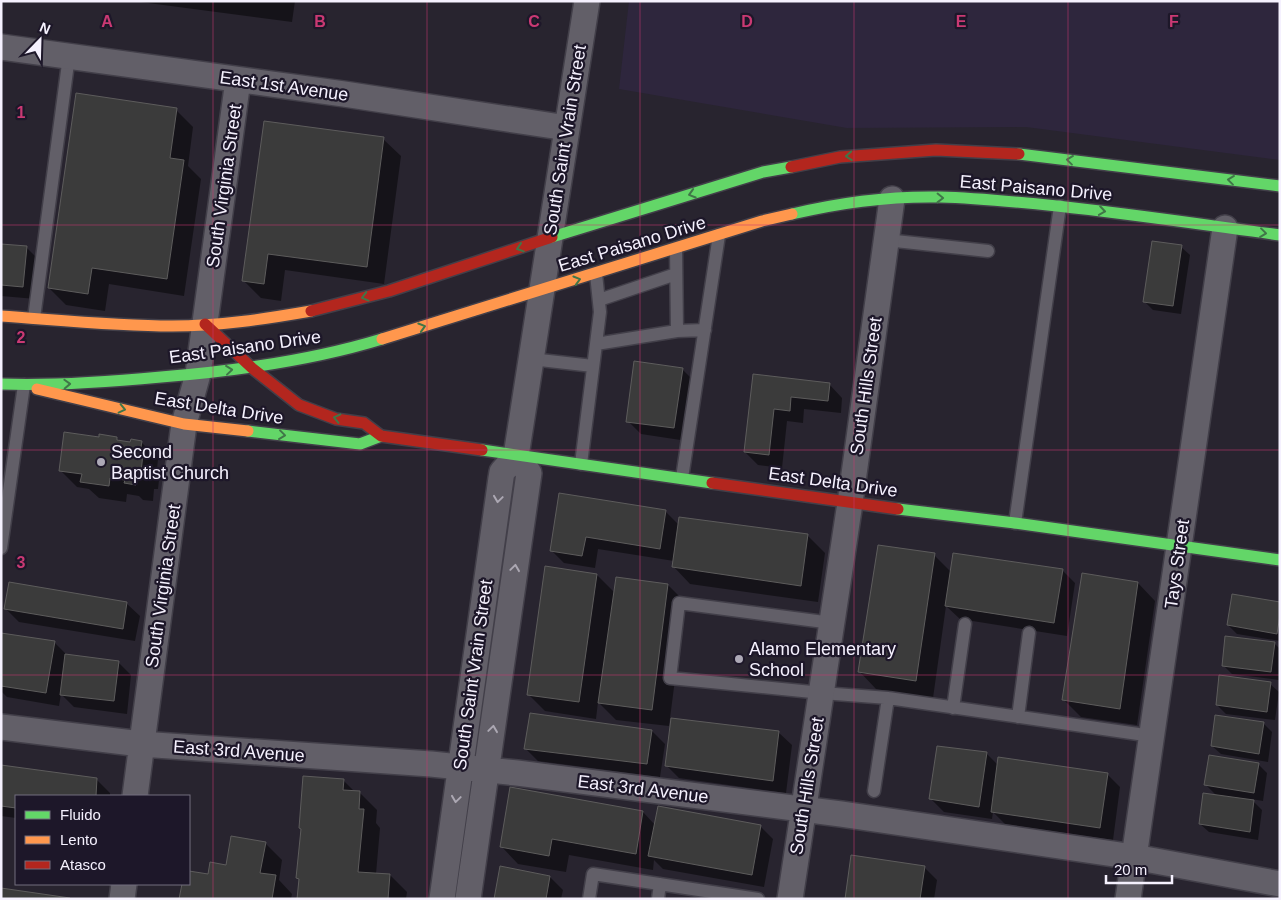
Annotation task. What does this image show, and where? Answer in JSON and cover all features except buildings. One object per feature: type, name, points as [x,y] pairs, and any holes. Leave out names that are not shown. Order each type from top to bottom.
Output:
[{"type":"main road","name":"East Paisano Drive","points":[[1,316],[95,323],[172,326],[254,321],[316,310],[389,291],[549,238],[763,172],[840,157],[936,150],[1017,154],[1280,186]]},
{"type":"main road","name":"East Paisano Drive","points":[[1,384],[24,386],[99,383],[198,374],[252,368],[344,351],[762,222],[817,208],[892,199],[938,197],[1060,206],[1280,235]]},
{"type":"main road","name":"East Delta Drive","points":[[205,324],[252,368],[299,405],[336,418],[364,423],[381,436],[850,503],[1015,523],[1280,560]]},
{"type":"main road","name":"East Delta Drive","points":[[24,386],[184,424],[360,444],[381,436]]},
{"type":"street","name":"South Saint Vrain Street","points":[[442,899],[502,472],[516,456],[587,1]]},
{"type":"street","name":"East 1st Avenue","points":[[1,47],[567,128]]},
{"type":"street","name":"South Virginia Street","points":[[134,795],[184,424],[198,374],[238,80]]},
{"type":"street","name":"South Hills Street","points":[[790,899],[802,809],[822,693],[850,503],[892,199]]},
{"type":"street","name":"Tays Street","points":[[1128,899],[1225,228]]},
{"type":"street","name":"South Saint Vrain Street","points":[[468,899],[529,473],[516,456]]},
{"type":"street","name":"East 3rd Avenue","points":[[1,727],[141,744],[487,769],[802,809],[1134,858],[1280,884]]},
{"type":"street","points":[[122,899],[124,885]]},
{"type":"lane","points":[[34,318],[69,56]]},
{"type":"lane","points":[[1015,523],[1060,206]]},
{"type":"lane","points":[[682,478],[720,235]]},
{"type":"lane","points":[[886,240],[988,251]]},
{"type":"lane","points":[[676,249],[678,331]]},
{"type":"lane","points":[[581,464],[600,312],[596,274]]},
{"type":"lane","points":[[599,300],[676,274]]},
{"type":"lane","points":[[596,344],[678,331],[705,330]]},
{"type":"lane","points":[[531,359],[593,366]]},
{"type":"lane","points":[[1,548],[24,386]]},
{"type":"lane","points":[[832,623],[679,603],[670,678],[888,698],[1152,736]]},
{"type":"lane","points":[[952,708],[965,624]]},
{"type":"lane","points":[[1018,717],[1029,633]]},
{"type":"lane","points":[[874,791],[888,698]]},
{"type":"lane","points":[[589,899],[593,874],[758,899]]},
{"type":"lane","points":[[658,899],[660,884]]},
{"type":"shaded area","points":[[629,1],[1280,1],[1280,160],[1026,127],[847,128],[619,89]]},
{"type":"traffic: fast","points":[[1019,154],[1280,186]]},
{"type":"traffic: fast","points":[[552,237],[763,172],[791,167]]},
{"type":"traffic: fast","points":[[792,214],[884,199],[955,198],[1085,209],[1280,235]]},
{"type":"traffic: fast","points":[[1,384],[81,383],[217,372],[300,359],[382,339]]},
{"type":"traffic: fast","points":[[248,431],[360,444],[381,436]]},
{"type":"traffic: fast","points":[[482,450],[712,483]]},
{"type":"traffic: fast","points":[[898,509],[1015,523],[1280,560]]},
{"type":"traffic: slow","points":[[382,339],[762,221],[792,214]]},
{"type":"traffic: slow","points":[[1,316],[108,324],[172,326],[242,322],[311,311]]},
{"type":"traffic: slow","points":[[37,389],[184,424],[248,431]]},
{"type":"traffic: jam","points":[[791,167],[840,157],[936,150],[1019,154]]},
{"type":"traffic: jam","points":[[311,311],[389,291],[552,237]]},
{"type":"traffic: jam","points":[[205,324],[252,368],[299,405],[336,419],[364,423],[381,436],[482,450]]},
{"type":"traffic: jam","points":[[712,483],[898,509]]},
{"type":"place","name":"Second Baptist Church","points":[[101,462]]},
{"type":"place","name":"Alamo Elementary School","points":[[739,659]]}]
